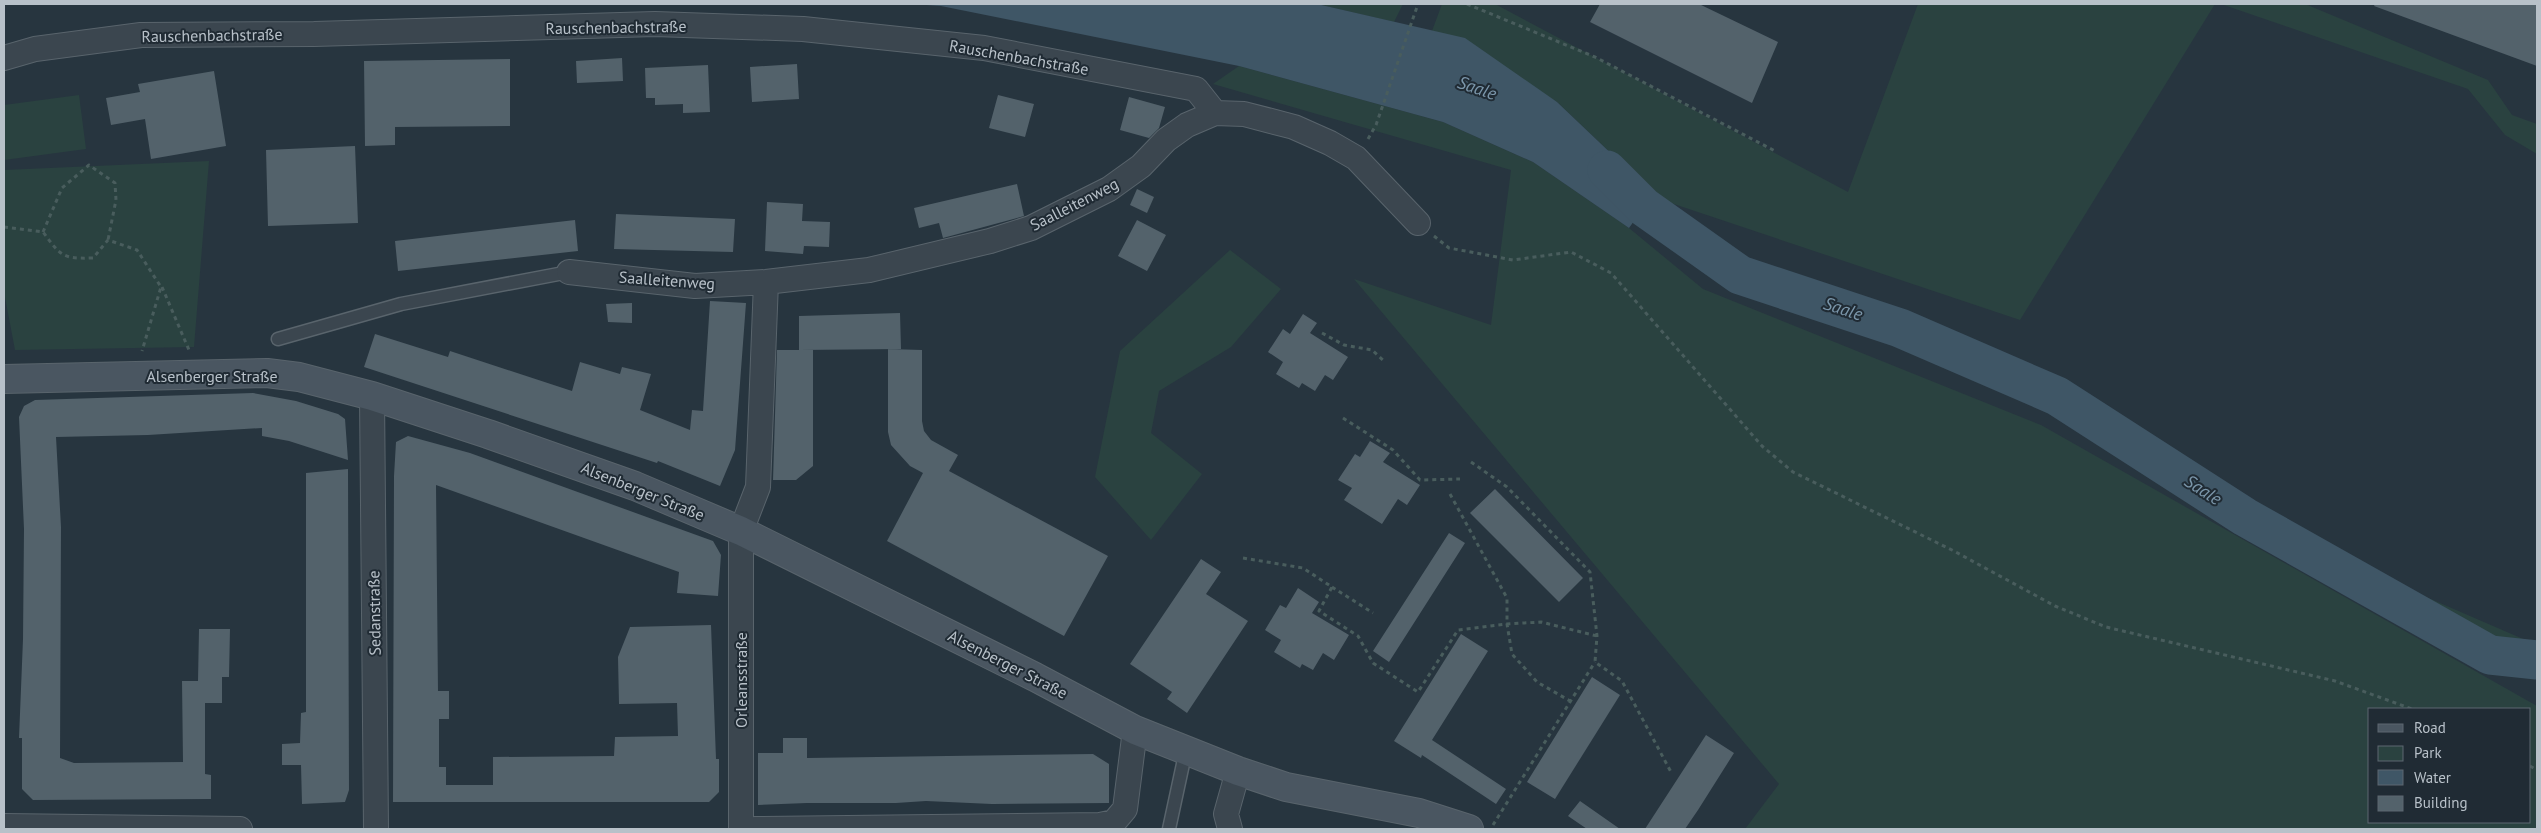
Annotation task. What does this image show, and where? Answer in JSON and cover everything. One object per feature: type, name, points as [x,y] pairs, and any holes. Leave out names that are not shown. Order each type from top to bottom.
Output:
[{"type":"street","name":"Rauschenbachstraße","points":[[4,58],[35,49],[142,35],[314,34],[654,24],[803,29],[984,48],[1196,89],[1215,113]]},
{"type":"street","name":"Saalleitenweg","points":[[569,272],[695,286],[766,282],[870,270],[990,241],[1031,228],[1109,190],[1141,166],[1166,140],[1187,125],[1215,113],[1244,114],[1294,127],[1330,143],[1356,158],[1418,223]]},
{"type":"street","points":[[741,531],[758,487],[766,282]]},
{"type":"street","name":"Alsenberger Straße","points":[[4,379],[267,373],[299,377],[372,396],[488,434],[635,486],[741,531],[1035,677],[1135,730],[1238,771],[1286,787],[1419,813],[1469,829]]},
{"type":"street","name":"Sedanstraße","points":[[372,396],[376,829]]},
{"type":"street","name":"Orleansstraße","points":[[741,531],[741,829]]},
{"type":"street","points":[[755,829],[1100,825],[1114,822],[1125,810],[1135,730]]},
{"type":"street","points":[[1230,829],[1226,814],[1238,771]]},
{"type":"street","points":[[4,826],[240,829]]},
{"type":"lane","points":[[278,339],[401,304],[569,272]]},
{"type":"lane","points":[[1169,829],[1186,750]]},
{"type":"path","points":[[1376,125],[1418,4]]},
{"type":"path","points":[[1467,4],[1595,57],[1775,152]]},
{"type":"path","points":[[4,227],[43,232],[58,251],[70,259],[93,258],[108,240],[116,200],[115,183],[90,165],[62,188],[43,232]]},
{"type":"path","points":[[1418,223],[1449,248],[1513,260],[1571,252],[1611,273],[1762,446],[1792,472],[1952,550],[2055,606],[2106,627],[2335,681],[2409,708]]},
{"type":"path","points":[[108,240],[137,250],[161,287],[199,374]]},
{"type":"path","points":[[135,376],[161,287]]},
{"type":"path","points":[[1322,332],[1344,345],[1372,350],[1384,361]]},
{"type":"path","points":[[1344,418],[1393,450],[1420,480],[1460,479]]},
{"type":"path","points":[[1471,462],[1507,487],[1590,572],[1597,636],[1595,662],[1490,829]]},
{"type":"path","points":[[1450,494],[1507,598],[1507,624],[1512,654],[1537,682],[1570,702]]},
{"type":"path","points":[[1243,558],[1303,568],[1373,613]]},
{"type":"path","points":[[1332,587],[1319,612],[1358,636],[1373,663],[1418,692],[1458,630],[1541,622],[1597,636]]},
{"type":"path","points":[[1595,662],[1622,681],[1672,772]]},
{"type":"green space","points":[[1317,4],[1403,4],[1394,22]]},
{"type":"green space","points":[[1442,4],[1495,4],[1848,192],[1918,4],[2215,4],[2020,320],[1659,199],[1557,102],[1432,31]]},
{"type":"green space","points":[[2221,4],[2305,4],[2488,80],[2512,115],[2537,124],[2537,154],[2505,135],[2468,89]]},
{"type":"green space","points":[[1239,66],[1443,122],[1533,162],[1629,228],[1703,289],[2041,425],[2537,706],[2537,829],[1745,829],[1779,784],[1354,279],[1491,325],[1511,170],[1213,84]]},
{"type":"green space","points":[[79,95],[86,149],[4,160],[4,105]]},
{"type":"green space","points":[[209,161],[194,347],[15,350],[4,292],[4,170]]},
{"type":"green space","points":[[1230,250],[1281,289],[1231,347],[1159,391],[1151,433],[1202,474],[1151,540],[1095,477],[1120,351]]},
{"type":"green space","points":[[2396,584],[2537,645],[2537,678]]},
{"type":"water","points":[[912,4],[1317,4],[1465,38],[1557,102],[1659,199],[1644,207],[1629,228],[1533,162],[1443,122],[1239,66],[941,6]]},
{"type":"building","points":[[1600,4],[1699,4],[1778,42],[1752,103],[1590,22]]},
{"type":"building","points":[[2375,4],[2537,4],[2537,66],[2374,6]]},
{"type":"building","points":[[622,58],[623,81],[577,83],[576,61]]},
{"type":"building","points":[[510,59],[510,126],[395,127],[395,145],[365,146],[364,61]]},
{"type":"building","points":[[797,64],[799,99],[752,102],[750,67]]},
{"type":"building","points":[[708,65],[710,112],[683,113],[683,104],[655,105],[655,98],[646,98],[645,68]]},
{"type":"building","points":[[214,71],[226,146],[151,159],[145,119],[111,125],[106,98],[140,92],[138,84]]},
{"type":"building","points":[[998,95],[1034,104],[1025,137],[989,128]]},
{"type":"building","points":[[1129,97],[1165,107],[1159,128],[1149,138],[1120,130]]},
{"type":"building","points":[[355,146],[358,223],[268,226],[266,150]]},
{"type":"building","points":[[1017,184],[1024,216],[943,238],[939,223],[919,228],[914,208]]},
{"type":"building","points":[[1137,189],[1154,197],[1147,213],[1130,205]]},
{"type":"building","points":[[767,202],[803,204],[802,221],[830,222],[829,247],[804,246],[803,254],[765,251]]},
{"type":"building","points":[[616,214],[735,219],[733,252],[614,249]]},
{"type":"building","points":[[575,220],[578,251],[398,271],[395,241]]},
{"type":"building","points":[[1137,220],[1166,235],[1147,271],[1118,256]]},
{"type":"building","points":[[710,301],[746,303],[735,450],[720,486],[658,461],[657,463],[364,367],[375,334],[448,357],[450,351],[572,391],[580,362],[620,374],[622,367],[651,374],[640,410],[690,430],[692,410],[703,411]]},
{"type":"building","points":[[632,303],[632,323],[608,322],[606,304]]},
{"type":"building","points":[[900,313],[901,349],[799,350],[799,316]]},
{"type":"building","points":[[1303,314],[1317,323],[1310,333],[1348,357],[1333,380],[1325,375],[1315,391],[1302,383],[1299,388],[1276,374],[1283,362],[1268,352],[1283,329],[1290,334]]},
{"type":"building","points":[[888,349],[922,350],[922,421],[924,431],[931,440],[958,455],[949,471],[1108,556],[1064,636],[887,541],[923,473],[910,466],[891,445],[888,432]]},
{"type":"building","points":[[777,350],[813,350],[813,466],[796,480],[773,480]]},
{"type":"building","points":[[253,393],[296,401],[338,414],[345,419],[348,460],[289,441],[262,436],[262,428],[148,435],[56,437],[61,527],[60,758],[74,763],[183,762],[182,681],[198,681],[199,629],[230,629],[229,677],[222,677],[222,703],[205,703],[205,774],[211,775],[211,799],[33,800],[22,789],[22,738],[19,738],[23,639],[24,529],[19,417],[24,406],[35,400]]},
{"type":"building","points":[[408,436],[470,453],[713,541],[721,555],[718,596],[677,593],[679,572],[436,485],[438,691],[449,691],[449,719],[439,719],[439,767],[446,767],[446,785],[493,785],[493,757],[614,756],[615,737],[678,736],[677,703],[619,704],[618,657],[630,627],[711,625],[716,759],[719,759],[719,792],[709,802],[393,802],[394,476],[396,442]]},
{"type":"building","points":[[1370,441],[1390,453],[1383,462],[1420,485],[1407,505],[1398,499],[1382,524],[1344,500],[1352,488],[1338,480],[1355,454],[1360,457]]},
{"type":"building","points":[[348,469],[349,790],[345,802],[302,804],[301,765],[282,765],[282,744],[300,743],[301,713],[306,712],[306,473]]},
{"type":"building","points":[[1495,489],[1583,578],[1559,602],[1470,513]]},
{"type":"building","points":[[1449,533],[1465,543],[1389,662],[1373,651]]},
{"type":"building","points":[[1201,559],[1221,572],[1206,594],[1248,621],[1187,713],[1167,699],[1172,692],[1130,664]]},
{"type":"building","points":[[1298,588],[1319,602],[1312,613],[1349,635],[1334,660],[1323,653],[1313,670],[1302,664],[1300,668],[1274,652],[1281,640],[1265,630],[1280,605],[1286,608]]},
{"type":"building","points":[[1461,634],[1488,651],[1432,740],[1506,789],[1496,804],[1422,755],[1421,758],[1394,741]]},
{"type":"building","points":[[1592,677],[1620,695],[1555,799],[1527,782]]},
{"type":"building","points":[[1706,735],[1734,753],[1698,810],[1685,829],[1645,829]]},
{"type":"building","points":[[783,738],[807,738],[807,758],[1093,754],[1109,764],[1109,803],[992,804],[926,801],[758,805],[758,753],[783,753]]},
{"type":"building","points":[[1580,801],[1620,829],[1587,829],[1568,816]]},
{"type":"waterway","name":"Saale","points":[[1607,170],[1644,207],[1740,275],[1900,328],[2057,396],[2245,517],[2490,655],[2537,660]]}]
